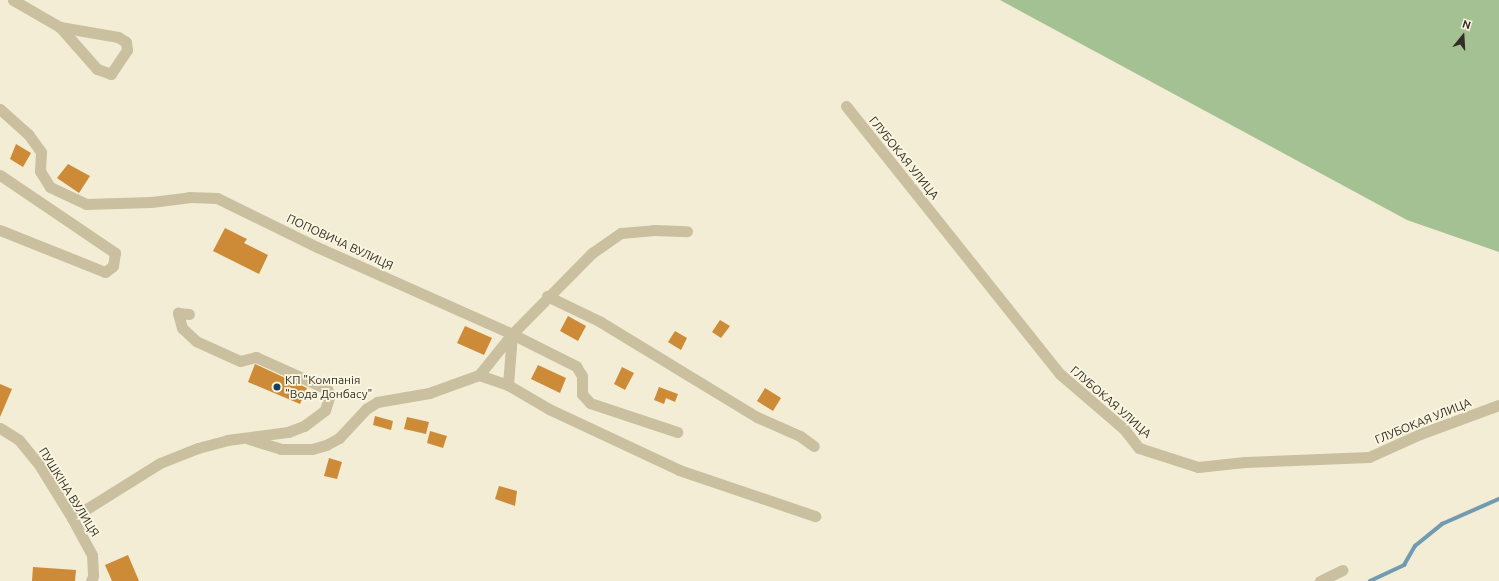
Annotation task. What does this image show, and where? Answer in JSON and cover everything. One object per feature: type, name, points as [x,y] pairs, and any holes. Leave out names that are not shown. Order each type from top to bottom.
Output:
[{"type":"street","points":[[13,0],[60,26],[118,37],[126,42],[127,50],[111,74],[97,69],[60,26]]},
{"type":"street","name":"ГЛУБОКАЯ УЛИЦА","points":[[846,106],[1060,374],[1124,429],[1139,448],[1198,467],[1245,462],[1369,457],[1420,434],[1499,405]]},
{"type":"street","name":"ПОПОВИЧА ВУЛИЦЯ","points":[[0,109],[28,134],[41,152],[40,171],[50,187],[86,204],[151,202],[189,197],[217,198],[317,247],[512,334],[576,366],[582,376],[582,394],[590,403],[677,432]]},
{"type":"street","points":[[0,175],[115,253],[113,266],[105,272],[0,230]]},
{"type":"street","points":[[247,439],[281,449],[312,449],[326,445],[338,438],[366,409],[377,402],[430,393],[479,375],[512,334],[547,296],[592,253],[621,233],[686,231]]},
{"type":"street","points":[[547,296],[599,321],[752,414],[814,446]]},
{"type":"street","points":[[72,518],[160,463],[198,448],[288,432],[304,426],[325,410],[330,396],[327,389],[308,379],[256,357],[240,361],[196,341],[182,328],[178,313],[189,314]]},
{"type":"street","points":[[508,386],[512,334]]},
{"type":"street","points":[[479,375],[508,386],[549,409],[583,423],[679,470],[815,516]]},
{"type":"street","name":"ПУШКІНА ВУЛИЦЯ","points":[[0,428],[24,445],[40,466],[72,518],[92,555],[93,576],[91,581]]},
{"type":"street","points":[[1320,581],[1343,570]]},
{"type":"green space","points":[[1000,0],[1499,0],[1499,252],[1407,220]]},
{"type":"building","points":[[16,144],[31,153],[23,167],[10,159]]},
{"type":"building","points":[[68,164],[90,176],[79,193],[57,178]]},
{"type":"building","points":[[225,228],[247,239],[244,243],[268,255],[259,274],[213,251]]},
{"type":"building","points":[[568,316],[586,326],[578,341],[560,331]]},
{"type":"building","points":[[720,320],[730,326],[721,338],[712,332]]},
{"type":"building","points":[[465,326],[492,338],[484,355],[457,343]]},
{"type":"building","points":[[675,331],[687,338],[681,350],[668,342]]},
{"type":"building","points":[[255,364],[307,388],[300,404],[248,382]]},
{"type":"building","points":[[538,365],[566,378],[560,393],[531,379]]},
{"type":"building","points":[[622,367],[634,373],[625,390],[614,384]]},
{"type":"building","points":[[0,384],[12,389],[0,417]]},
{"type":"building","points":[[659,387],[678,394],[675,402],[666,398],[664,404],[654,400]]},
{"type":"building","points":[[765,388],[781,398],[773,411],[757,401]]},
{"type":"building","points":[[375,416],[393,421],[391,430],[373,425]]},
{"type":"building","points":[[407,417],[429,422],[426,434],[404,429]]},
{"type":"building","points":[[430,431],[447,436],[443,448],[427,443]]},
{"type":"building","points":[[329,458],[342,462],[337,479],[324,476]]},
{"type":"building","points":[[499,486],[517,491],[515,506],[495,499]]},
{"type":"building","points":[[128,555],[139,581],[112,581],[105,565]]},
{"type":"building","points":[[33,567],[76,570],[75,581],[32,581]]},
{"type":"waterway","points":[[1370,581],[1404,565],[1415,546],[1442,524],[1499,499]]},
{"type":"place","name":"КП \"Компанія \"Вода Донбасу\"","points":[[277,387]]}]
